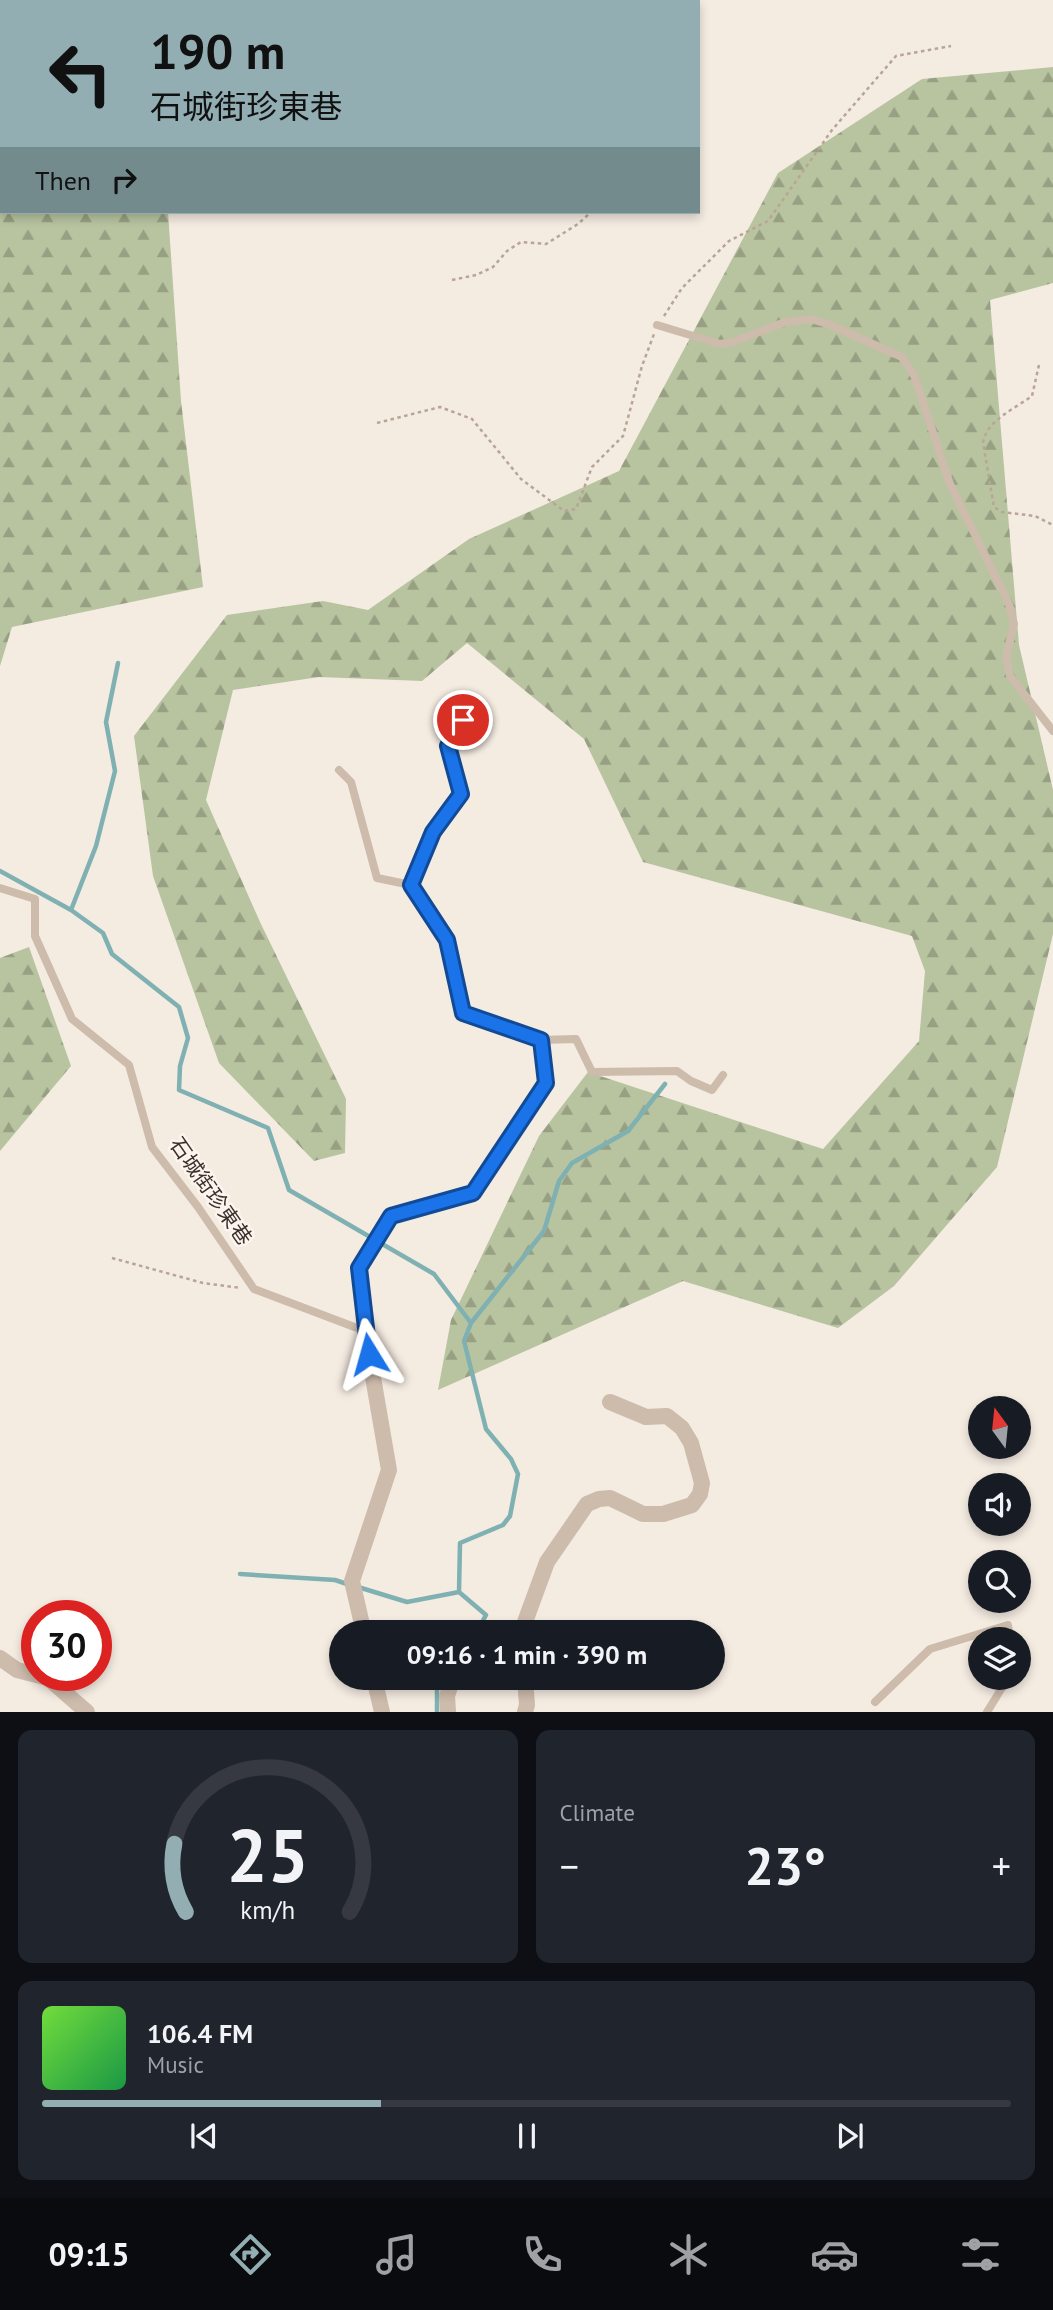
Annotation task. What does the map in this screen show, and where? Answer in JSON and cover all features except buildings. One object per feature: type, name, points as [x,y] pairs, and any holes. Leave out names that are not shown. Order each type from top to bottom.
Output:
[{"type":"street","points":[[361,1620],[352,1581],[390,1470],[365,1331]]},
{"type":"street","points":[[525,1620],[547,1562],[587,1504],[610,1498],[643,1514],[663,1514],[692,1505],[700,1494],[702,1483],[691,1443],[682,1428],[667,1416],[646,1417],[610,1402]]},
{"type":"street","points":[[0,1658],[17,1671],[47,1678],[88,1712]]},
{"type":"street","points":[[377,1690],[382,1712]]},
{"type":"street","points":[[448,1712],[449,1690]]},
{"type":"street","points":[[525,1712],[526,1690]]},
{"type":"lane","points":[[657,326],[720,344],[733,342],[785,322],[811,319],[902,357],[914,375],[950,484],[1009,604],[1014,624],[1006,657],[1010,676],[1053,731]]},
{"type":"lane","points":[[411,885],[433,832],[461,794],[448,746],[463,720]]},
{"type":"lane","points":[[339,769],[351,782],[377,878],[411,885],[447,940],[463,1013],[541,1040],[576,1039],[592,1072],[677,1071],[691,1081],[712,1090],[723,1075]]},
{"type":"lane","name":"石城街珍東巷","points":[[0,888],[35,899],[35,936],[72,1018],[129,1065],[152,1147],[198,1207],[254,1289]]},
{"type":"lane","points":[[254,1289],[365,1331],[359,1268],[391,1216],[473,1193],[546,1083],[541,1040]]},
{"type":"lane","points":[[875,1702],[930,1649],[968,1637]]},
{"type":"lane","points":[[987,1712],[1001,1690]]},
{"type":"path","points":[[377,423],[440,407],[472,419],[521,479],[564,511],[576,509],[592,467],[623,436],[642,366],[657,326],[682,288],[729,241],[768,221],[832,130],[896,56],[951,47]]},
{"type":"path","points":[[452,280],[476,275],[493,267],[507,251],[521,242],[546,244],[589,214]]},
{"type":"path","points":[[1039,365],[1032,396],[992,425],[985,433],[983,443],[993,507],[1002,512],[1035,516],[1053,525]]},
{"type":"path","points":[[112,1258],[203,1283],[254,1289]]},
{"type":"green space","points":[[1053,67],[1053,283],[990,300],[1019,645],[1053,790],[1053,934],[997,1167],[894,1286],[838,1328],[683,1281],[438,1390],[451,1320],[539,1136],[588,1072],[823,1149],[919,1041],[925,971],[912,936],[643,862],[584,739],[467,643],[422,681],[319,677],[233,690],[206,800],[260,922],[346,1099],[345,1153],[314,1161],[219,1063],[153,876],[134,736],[227,615],[323,601],[368,610],[469,539],[619,471],[778,173],[922,79]]},
{"type":"green space","points":[[0,214],[168,214],[181,401],[203,587],[12,627],[0,666]]},
{"type":"green space","points":[[29,947],[71,1066],[0,1151],[0,958]]},
{"type":"waterway","points":[[71,910],[96,846],[115,771],[106,722],[118,663]]},
{"type":"waterway","points":[[0,871],[71,910],[103,933],[112,954],[179,1007],[188,1038],[180,1066],[179,1090],[268,1128],[289,1190],[434,1274],[471,1323],[464,1341],[486,1429],[511,1459],[518,1474],[510,1516],[503,1525],[460,1543],[459,1592],[486,1615],[483,1620]]},
{"type":"waterway","points":[[471,1323],[544,1231],[559,1181],[572,1163],[628,1131],[665,1084]]},
{"type":"waterway","points":[[240,1574],[335,1580],[350,1585]]},
{"type":"waterway","points":[[358,1587],[407,1602],[459,1592]]},
{"type":"waterway","points":[[437,1690],[437,1712]]},
{"type":"route","points":[[369,1354],[359,1268],[391,1216],[473,1193],[546,1083],[541,1040],[463,1013],[447,940],[411,885],[433,832],[461,794],[448,746],[463,720]]}]
